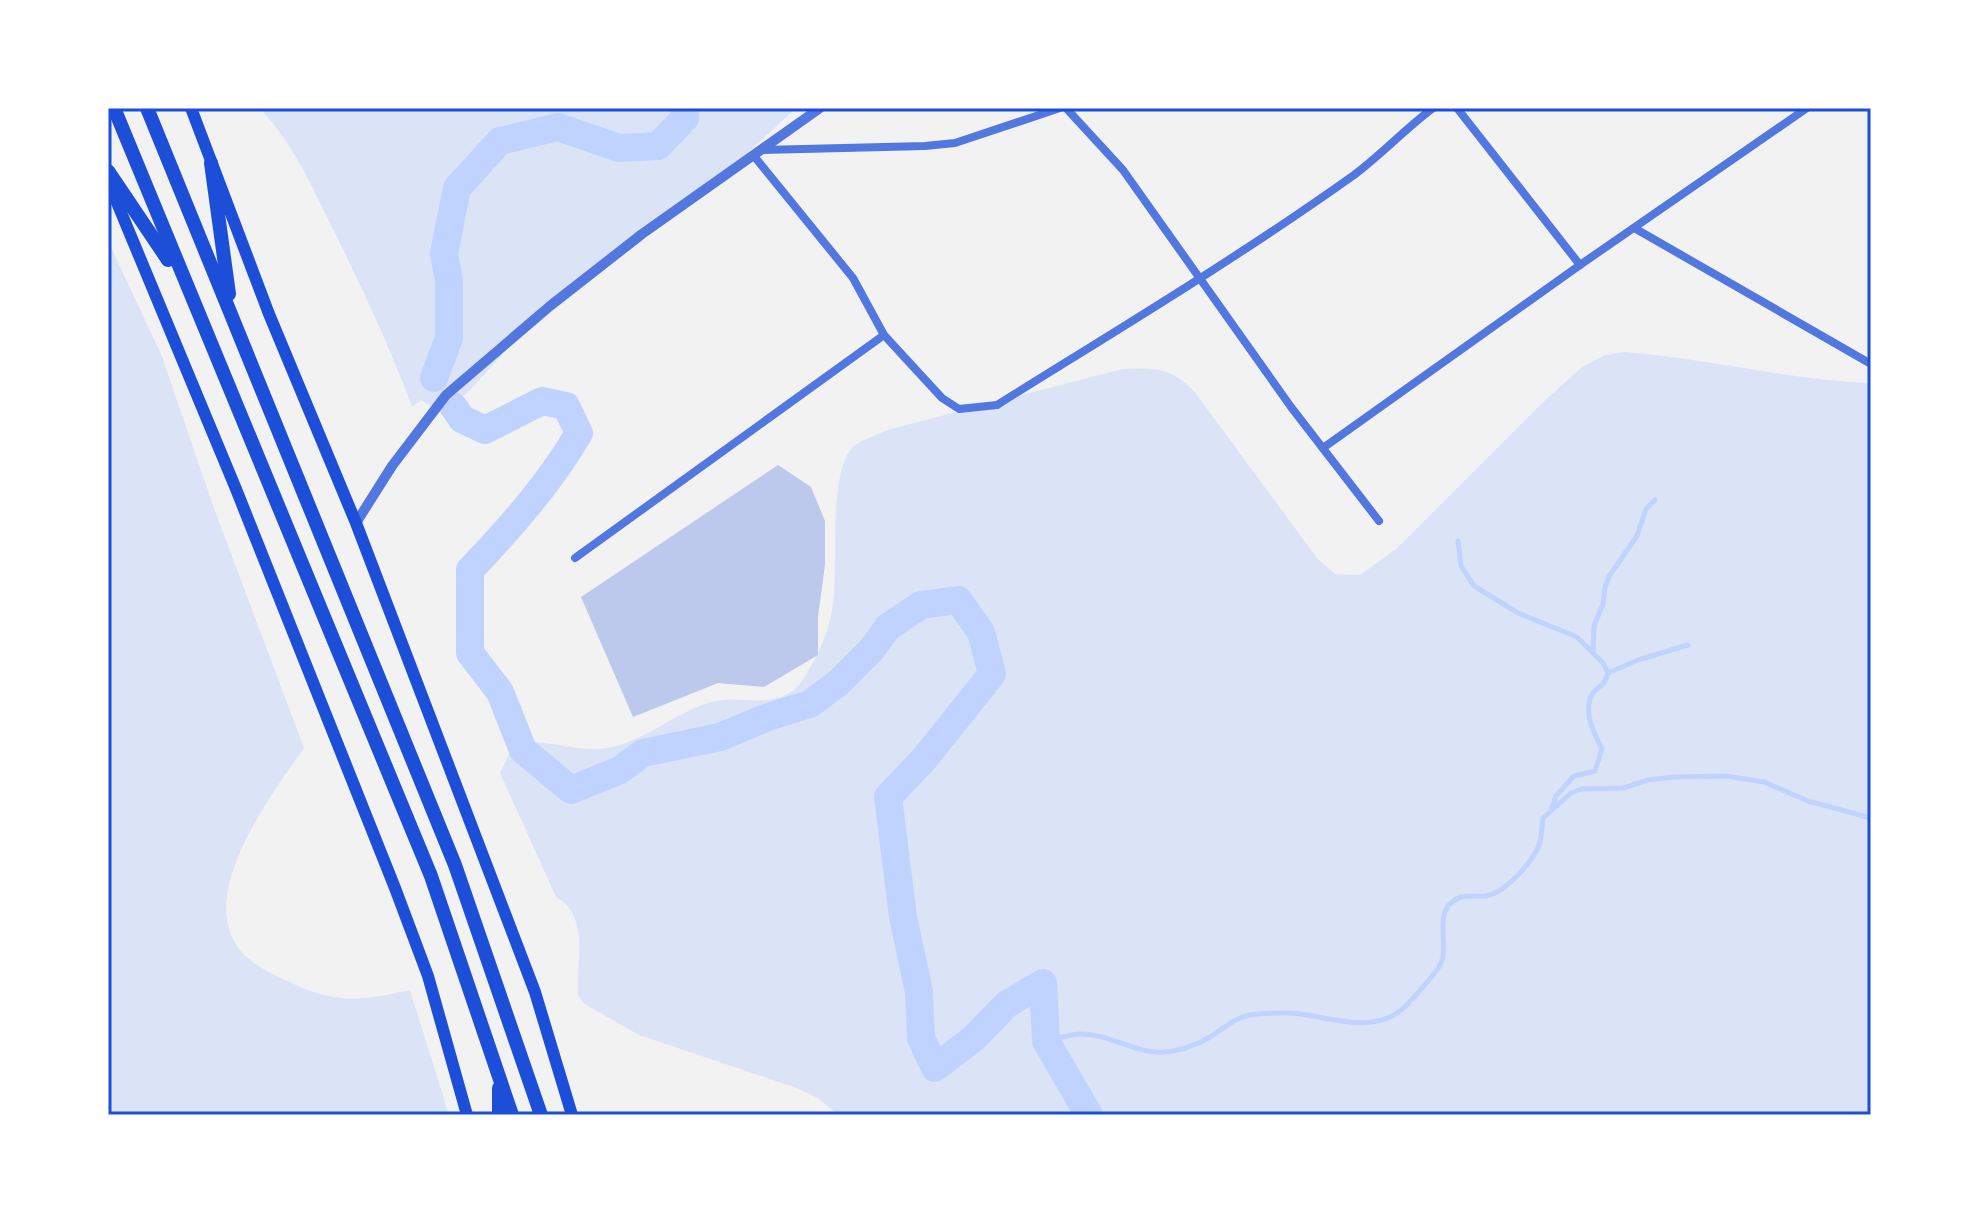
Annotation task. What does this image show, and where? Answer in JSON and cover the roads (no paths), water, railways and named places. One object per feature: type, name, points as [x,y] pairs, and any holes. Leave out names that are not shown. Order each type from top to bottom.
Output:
[{"type":"main road","points":[[114,108],[431,876],[512,1115]]},
{"type":"main road","points":[[147,108],[455,865],[541,1115]]},
{"type":"main road","points":[[191,108],[269,314],[356,523],[535,992],[572,1115]]},
{"type":"main road","points":[[211,163],[232,318]]},
{"type":"main road","points":[[108,171],[186,286]]},
{"type":"main road","points":[[108,181],[236,489],[395,888],[428,976],[467,1115]]},
{"type":"main road","points":[[499,1071],[499,1115]]},
{"type":"street","points":[[356,523],[392,466],[446,395],[550,306],[642,234],[820,108]]},
{"type":"street","points":[[758,153],[955,143],[1060,108]]},
{"type":"street","points":[[1066,108],[1123,170],[1291,407],[1379,521]]},
{"type":"street","points":[[758,153],[853,278],[884,335],[942,398],[959,409],[974,409],[997,405],[1200,278],[1353,176],[1433,108]]},
{"type":"street","points":[[1457,108],[1580,265]]},
{"type":"street","points":[[1323,448],[1807,108]]},
{"type":"street","points":[[1636,229],[1871,364]]},
{"type":"street","points":[[575,558],[884,335]]},
{"type":"waterway","points":[[434,378],[449,338],[449,281],[444,253],[457,188],[500,141],[558,127],[619,148],[658,146],[685,118],[684,108]]},
{"type":"waterway","points":[[453,406],[462,419],[485,430],[542,401],[566,406],[579,433],[529,504],[470,570],[470,653],[500,692],[523,750],[571,790],[620,770],[643,753],[720,737],[810,704],[838,683],[872,649],[888,627],[921,605],[958,600],[981,632],[992,674],[925,758],[888,797],[903,917],[919,992],[921,1038],[935,1068],[974,1038],[1007,1004],[1043,983],[1046,1041],[1089,1115]]},
{"type":"waterway","points":[[1593,652],[1594,626],[1603,604],[1605,587],[1637,536],[1646,509],[1655,500]]},
{"type":"waterway","points":[[1458,541],[1461,566],[1474,586],[1518,613],[1577,637],[1603,663],[1608,673],[1603,684],[1593,693],[1589,707],[1590,722],[1602,749],[1595,771],[1574,776],[1556,796],[1552,808]]},
{"type":"waterway","points":[[1608,673],[1688,645]]},
{"type":"waterway","points":[[1046,1041],[1077,1034],[1092,1035],[1143,1050],[1164,1052],[1199,1043],[1232,1022],[1251,1015],[1290,1013],[1364,1023],[1389,1018],[1409,1003],[1440,965],[1444,950],[1444,915],[1452,902],[1460,897],[1486,896],[1502,889],[1526,866],[1537,849],[1543,818],[1571,793],[1582,789],[1623,788],[1648,780],[1674,777],[1726,776],[1764,782],[1808,801],[1871,818]]}]
